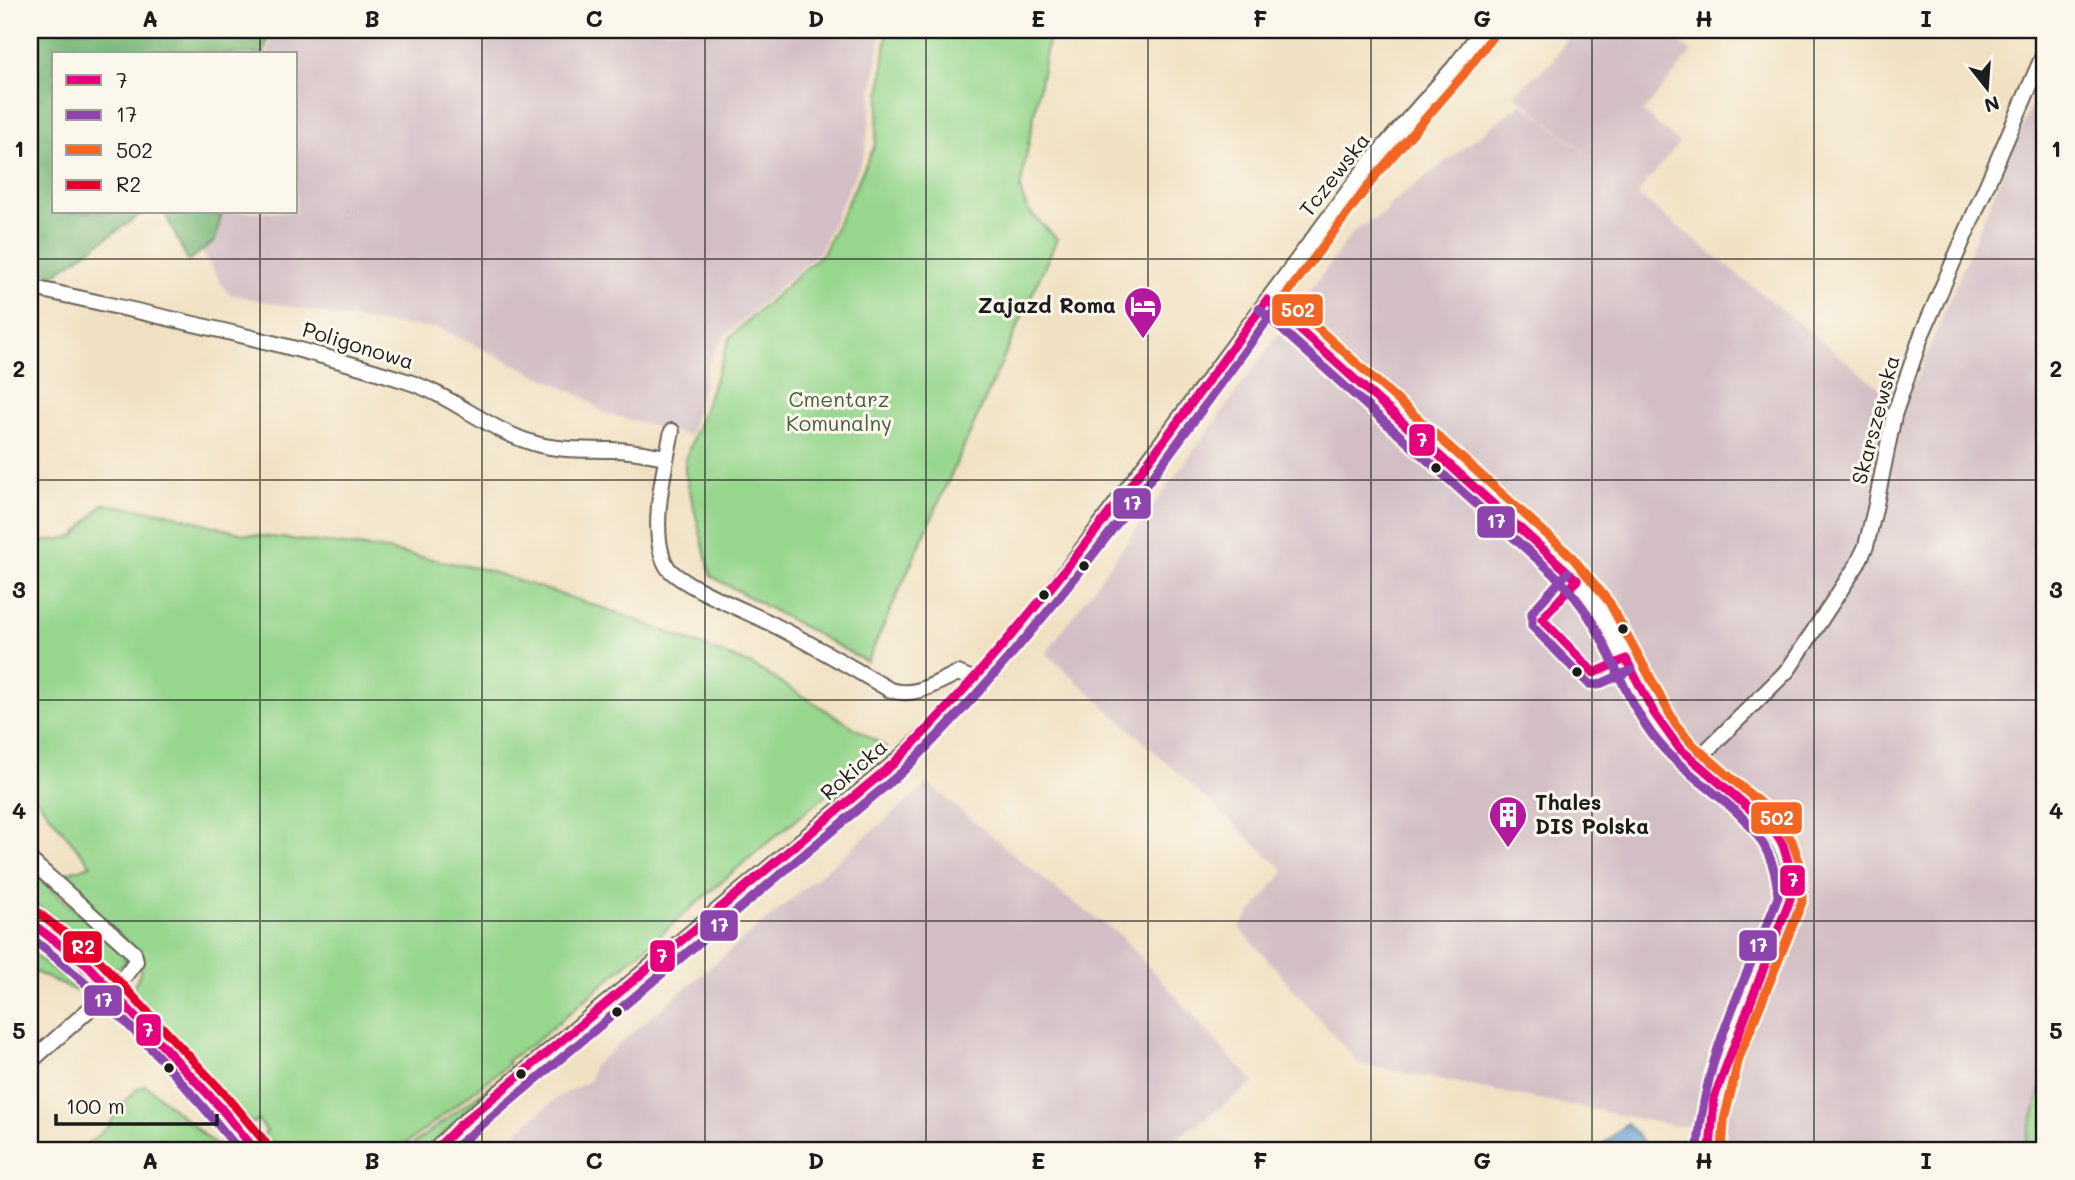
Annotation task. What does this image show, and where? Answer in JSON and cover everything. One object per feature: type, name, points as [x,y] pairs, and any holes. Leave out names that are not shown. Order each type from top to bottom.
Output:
[{"type":"street","name":"Tczewska","points":[[1228,352],[1367,166],[1455,66],[1482,30]]},
{"type":"street","name":"Skarszewska","points":[[1694,763],[1788,670],[1857,565],[1869,534],[1894,415],[1922,334],[2045,51]]},
{"type":"street","name":"Poligonowa","points":[[30,287],[267,341],[405,381],[450,399],[500,429],[539,445],[569,450],[617,450],[666,457]]},
{"type":"street","points":[[1267,300],[1553,556],[1587,590],[1654,713],[1694,763],[1772,828],[1783,845],[1793,878],[1790,900],[1717,1087],[1711,1115],[1710,1150]]},
{"type":"street","name":"Rokicka","points":[[435,1150],[459,1126],[893,764],[951,710],[1028,622],[1228,352]]},
{"type":"street","points":[[672,430],[666,457],[659,521],[660,549],[669,569],[683,580],[775,625],[890,690],[901,694],[920,692],[958,673],[977,681]]},
{"type":"street","points":[[30,860],[134,953],[134,965],[111,990],[30,1062]]},
{"type":"street","points":[[30,922],[58,941],[111,990],[220,1107],[255,1150]]},
{"type":"shaded area","points":[[274,30],[881,30],[865,152],[820,251],[724,337],[708,364],[690,436],[604,413],[587,399],[441,329],[351,319],[228,294],[198,246],[210,214],[298,214],[298,52],[268,52]]},
{"type":"shaded area","points":[[1572,30],[1663,30],[1692,52],[1643,112],[1679,143],[1637,194],[1886,393],[1916,380],[2045,72],[2045,1072],[2024,1150],[1722,1150],[1720,1126],[1676,1126],[1359,1064],[1239,927],[1285,871],[1046,653],[1353,232],[1386,212],[1389,205],[1522,103],[1601,165],[1514,94],[1553,61]]},
{"type":"shaded area","points":[[928,784],[1062,894],[1121,936],[1254,1083],[1160,1150],[494,1150],[560,1096],[591,1080],[593,1066]]},
{"type":"green space","points":[[30,30],[270,30],[264,52],[52,52],[52,214],[141,214],[55,274],[30,269]]},
{"type":"green space","name":"Cmentarz Komunalny","points":[[887,30],[1050,30],[1020,189],[1027,209],[1057,239],[867,662],[711,576],[685,472],[685,460],[731,336],[824,252],[875,145]]},
{"type":"green space","points":[[165,214],[222,214],[215,241],[188,261]]},
{"type":"green space","points":[[103,504],[167,513],[243,534],[382,549],[486,570],[618,613],[752,665],[886,747],[762,847],[538,1040],[507,1061],[509,1064],[398,1150],[270,1150],[261,1136],[267,1131],[258,1120],[252,1124],[136,998],[133,988],[140,973],[142,956],[58,876],[91,865],[30,791],[30,543],[74,537]]},
{"type":"green space","points":[[30,869],[124,955],[125,964],[116,969],[107,966],[52,917],[30,902]]},
{"type":"green space","points":[[30,952],[77,987],[76,991],[33,971],[30,974]]},
{"type":"green space","points":[[2045,1075],[2045,1150],[2024,1150]]},
{"type":"green space","points":[[494,1083],[427,1150],[407,1150],[417,1141]]},
{"type":"green space","points":[[146,1085],[221,1150],[81,1150],[110,1125],[116,1110],[137,1089]]},
{"type":"water","points":[[1627,1123],[1650,1150],[1597,1150]]},
{"type":"transit line","name":"502","points":[[1492,37],[1464,74],[1377,174],[1284,298],[1572,557],[1609,602],[1676,725],[1693,745],[1776,817],[1792,841],[1801,867],[1802,902],[1739,1058],[1724,1120],[1722,1150]]},
{"type":"transit line","name":"7","points":[[1267,300],[1577,580]]},
{"type":"transit line","name":"7","points":[[435,1150],[459,1126],[893,764],[995,655],[1043,598],[1267,300]]},
{"type":"transit line","name":"17","points":[[452,1150],[901,773],[1003,664],[1051,607],[1143,489],[1277,307]]},
{"type":"transit line","name":"17","points":[[1259,309],[1559,579],[1579,602],[1600,635],[1647,728],[1676,761],[1751,827],[1764,846],[1774,869],[1778,897],[1717,1051],[1708,1083],[1698,1149]]},
{"type":"transit line","name":"17","points":[[1568,572],[1532,612],[1532,626],[1589,684],[1598,685],[1631,670]]},
{"type":"transit line","name":"7","points":[[1577,580],[1542,619],[1594,673],[1626,659]]},
{"type":"transit line","name":"7","points":[[1626,659],[1654,713],[1679,748],[1772,828],[1783,845],[1793,878],[1790,899],[1714,1098],[1710,1150]]},
{"type":"transit line","name":"R2","points":[[37,912],[97,958],[229,1099],[265,1142]]},
{"type":"transit line","name":"7","points":[[30,922],[88,966],[220,1107],[255,1150]]},
{"type":"transit line","name":"17","points":[[30,937],[87,985],[140,1037],[239,1150]]},
{"type":"place","name":"Zajazd Roma","points":[[1143,340]]},
{"type":"place","name":"Thales DIS Polska","points":[[1508,849]]}]
